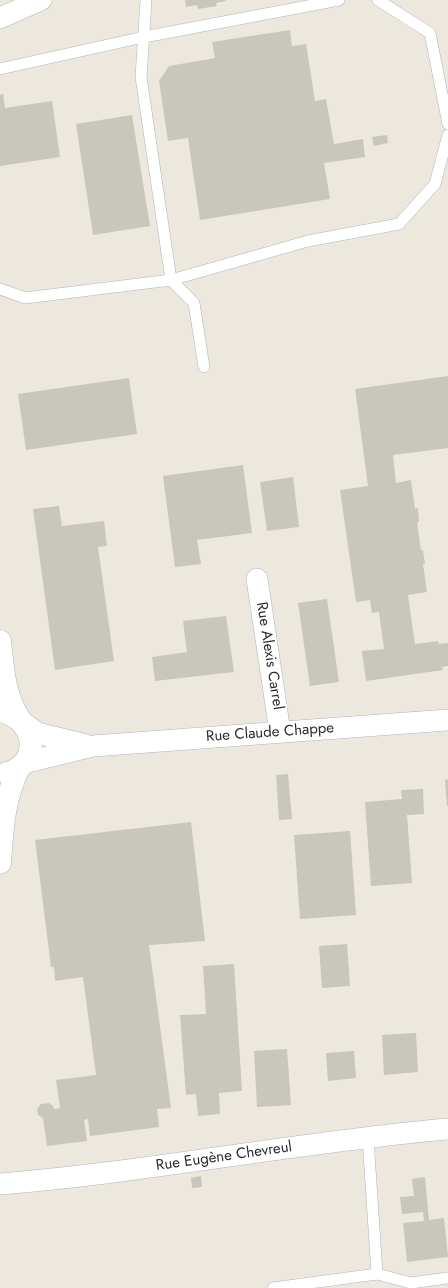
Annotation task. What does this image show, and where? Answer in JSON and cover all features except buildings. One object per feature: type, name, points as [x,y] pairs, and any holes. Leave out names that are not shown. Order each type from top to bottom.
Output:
[{"type":"street","points":[[0,18],[41,0]]},
{"type":"street","name":"Rue Alexis Carrel","points":[[257,579],[280,732]]},
{"type":"street","points":[[0,641],[7,693],[13,709],[22,721],[30,739],[30,748],[14,768],[4,811],[0,863]]},
{"type":"street","points":[[0,711],[10,713],[22,721]]},
{"type":"street","name":"Rue Claude Chappe","points":[[14,768],[93,746],[448,720]]},
{"type":"street","name":"Rue Claude Chappe","points":[[22,721],[37,733],[93,746]]},
{"type":"street","name":"Rue Eugène Chevreul","points":[[0,1184],[60,1179],[368,1138],[448,1129]]},
{"type":"lane","points":[[146,0],[141,77],[171,280],[194,303],[204,367]]},
{"type":"lane","points":[[0,69],[144,37],[339,0]]},
{"type":"lane","points":[[378,0],[430,33],[448,124]]},
{"type":"lane","points":[[0,288],[25,298],[171,280],[308,241],[399,224],[435,184],[448,135]]},
{"type":"lane","points":[[368,1138],[377,1274]]},
{"type":"lane","points":[[273,1288],[377,1274],[411,1286],[448,1278]]}]
